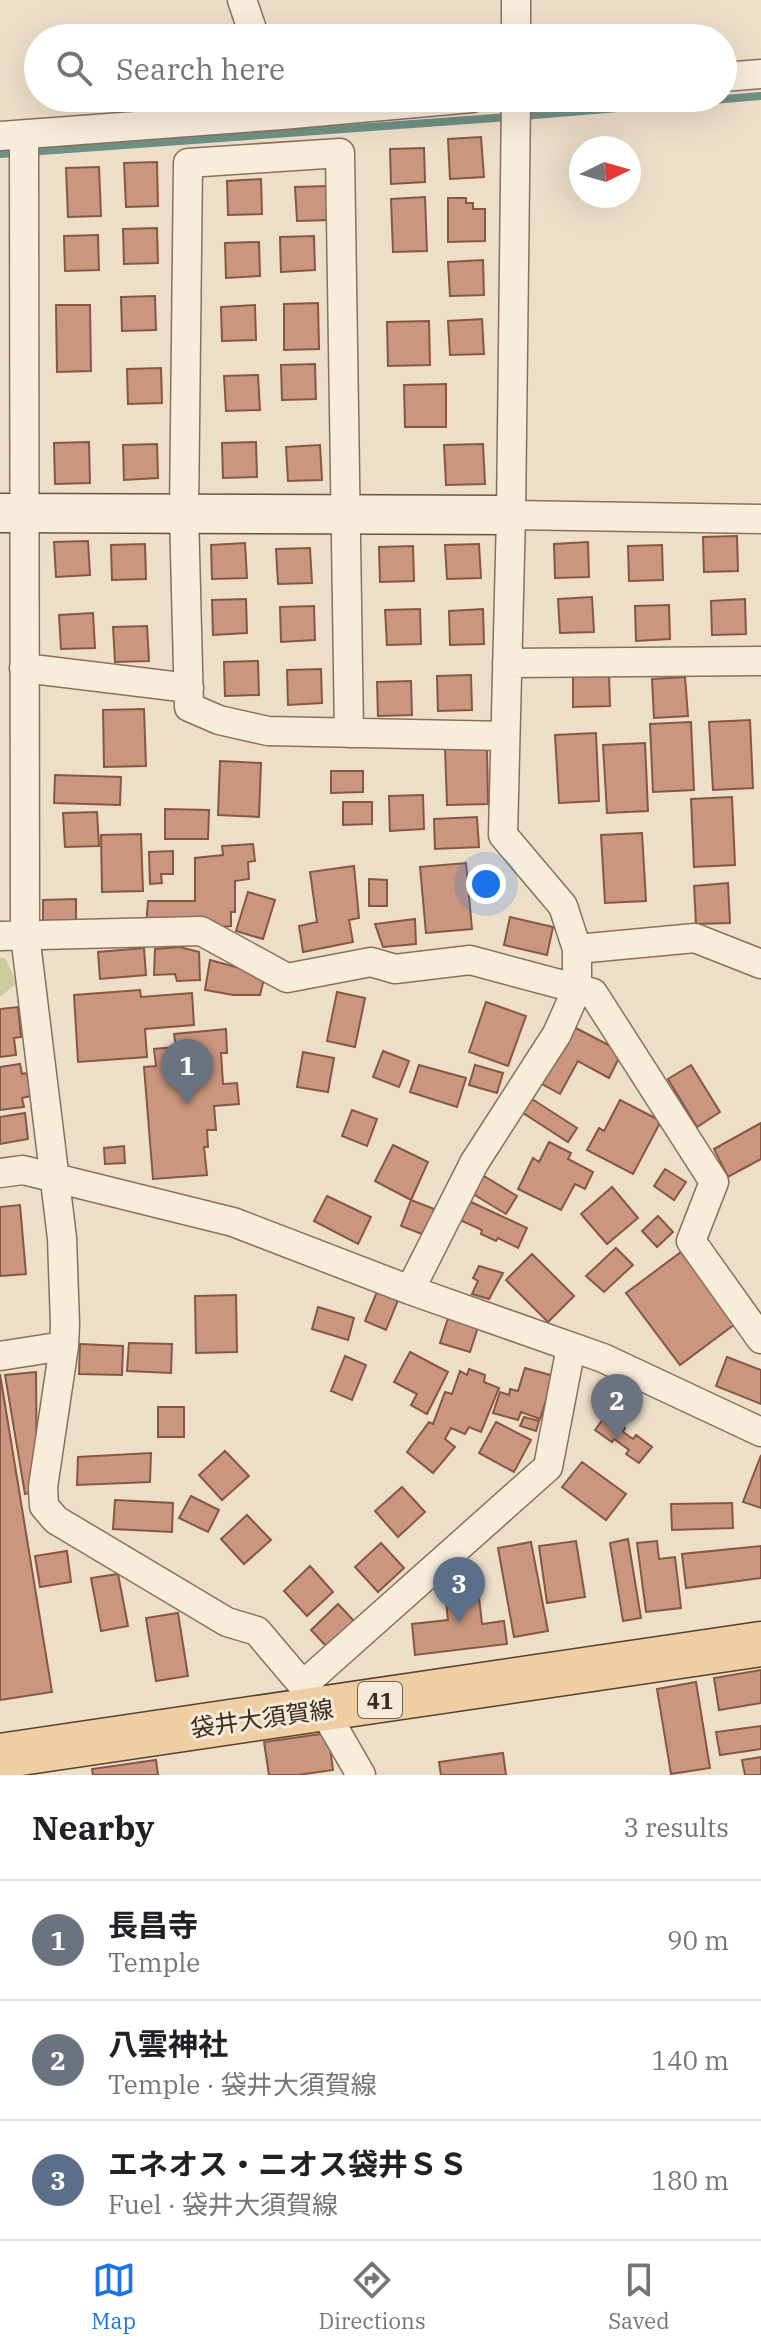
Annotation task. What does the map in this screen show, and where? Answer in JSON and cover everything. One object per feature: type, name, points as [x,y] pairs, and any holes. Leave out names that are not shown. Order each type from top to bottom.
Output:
[{"type":"main road","name":"袋井大須賀線","points":[[0,1756],[313,1697],[761,1644]]},
{"type":"street","points":[[242,0],[250,24]]},
{"type":"street","points":[[516,0],[516,24]]},
{"type":"street","points":[[737,76],[761,74]]},
{"type":"street","points":[[233,112],[12,136],[12,513],[24,668],[12,936],[54,1177],[62,1238],[65,1324],[43,1487],[44,1506],[56,1520],[227,1622],[257,1631],[313,1697],[361,1775]]},
{"type":"street","points":[[410,1290],[474,1163],[557,1034],[577,989],[577,949],[563,906],[503,835],[516,112]]},
{"type":"street","points":[[349,733],[340,153],[188,163],[184,514],[189,707],[219,720],[268,731],[349,733],[505,736]]},
{"type":"street","points":[[12,513],[761,519]]},
{"type":"street","points":[[507,663],[761,661]]},
{"type":"street","points":[[24,668],[189,688]]},
{"type":"street","points":[[12,936],[201,931],[287,978],[371,962],[395,969],[470,960],[593,993],[714,1182],[691,1241],[761,1339]]},
{"type":"street","points":[[577,949],[695,938],[761,964]]},
{"type":"street","points":[[0,1173],[23,1170],[233,1222],[410,1290],[603,1358],[761,1432]]},
{"type":"street","points":[[0,1356],[64,1346]]},
{"type":"street","points":[[313,1697],[548,1467],[571,1347]]},
{"type":"green space","points":[[0,958],[5,958],[17,983],[0,997]]},
{"type":"building","points":[[481,137],[484,177],[450,179],[448,139]]},
{"type":"building","points":[[424,148],[425,182],[391,184],[390,149]]},
{"type":"building","points":[[157,162],[158,206],[126,207],[124,163]]},
{"type":"building","points":[[99,167],[101,216],[68,217],[66,168]]},
{"type":"building","points":[[261,179],[262,214],[228,215],[227,181]]},
{"type":"building","points":[[329,186],[331,220],[297,221],[295,187]]},
{"type":"building","points":[[425,197],[427,251],[393,252],[391,199]]},
{"type":"building","points":[[448,198],[466,198],[466,203],[473,203],[473,209],[485,209],[485,241],[448,242]]},
{"type":"building","points":[[157,228],[158,263],[124,264],[123,229]]},
{"type":"building","points":[[98,235],[99,270],[65,271],[64,236]]},
{"type":"building","points":[[314,236],[315,270],[281,272],[280,237]]},
{"type":"building","points":[[259,242],[260,276],[226,278],[225,243]]},
{"type":"building","points":[[483,260],[484,295],[450,296],[448,262]]},
{"type":"building","points":[[155,296],[156,330],[122,331],[121,297]]},
{"type":"building","points":[[318,303],[319,349],[284,350],[284,304]]},
{"type":"building","points":[[56,305],[90,305],[91,371],[57,372]]},
{"type":"building","points":[[255,305],[256,340],[222,341],[221,307]]},
{"type":"building","points":[[482,319],[484,354],[450,355],[448,321]]},
{"type":"building","points":[[429,321],[430,365],[388,366],[387,322]]},
{"type":"building","points":[[315,364],[316,399],[282,400],[281,365]]},
{"type":"building","points":[[161,368],[162,403],[128,404],[127,369]]},
{"type":"building","points":[[258,375],[260,410],[226,411],[224,376]]},
{"type":"building","points":[[446,384],[446,427],[405,427],[404,385]]},
{"type":"building","points":[[89,442],[90,483],[55,484],[54,443]]},
{"type":"building","points":[[256,442],[257,477],[223,478],[222,443]]},
{"type":"building","points":[[157,444],[158,478],[124,480],[123,445]]},
{"type":"building","points":[[483,444],[485,484],[446,485],[444,445]]},
{"type":"building","points":[[320,445],[322,480],[288,481],[286,447]]},
{"type":"building","points":[[737,536],[738,571],[704,572],[703,537]]},
{"type":"building","points":[[88,541],[90,575],[56,577],[54,542]]},
{"type":"building","points":[[588,542],[589,577],[555,578],[554,544]]},
{"type":"building","points":[[245,543],[247,578],[212,579],[211,545]]},
{"type":"building","points":[[145,544],[146,579],[112,580],[111,545]]},
{"type":"building","points":[[479,544],[481,578],[447,579],[445,545]]},
{"type":"building","points":[[662,545],[663,580],[629,581],[628,546]]},
{"type":"building","points":[[413,546],[414,581],[380,582],[379,547]]},
{"type":"building","points":[[310,548],[312,583],[278,584],[276,549]]},
{"type":"building","points":[[592,597],[594,632],[560,633],[558,599]]},
{"type":"building","points":[[246,599],[247,633],[213,635],[212,600]]},
{"type":"building","points":[[745,599],[746,634],[712,635],[711,601]]},
{"type":"building","points":[[669,605],[670,639],[636,641],[635,606]]},
{"type":"building","points":[[314,606],[315,640],[281,642],[280,607]]},
{"type":"building","points":[[420,609],[421,644],[387,645],[385,610]]},
{"type":"building","points":[[483,609],[484,644],[450,645],[449,611]]},
{"type":"building","points":[[93,613],[95,648],[61,649],[59,615]]},
{"type":"building","points":[[147,626],[149,661],[115,662],[113,627]]},
{"type":"building","points":[[258,661],[259,695],[225,696],[224,662]]},
{"type":"building","points":[[321,669],[322,703],[288,705],[287,670]]},
{"type":"building","points":[[609,673],[610,706],[573,707],[573,674]]},
{"type":"building","points":[[471,675],[472,710],[438,711],[437,676]]},
{"type":"building","points":[[685,677],[688,716],[654,718],[652,679]]},
{"type":"building","points":[[411,681],[412,715],[378,716],[377,682]]},
{"type":"building","points":[[144,709],[146,766],[104,767],[103,710]]},
{"type":"building","points":[[750,720],[753,788],[713,790],[709,722]]},
{"type":"building","points":[[691,722],[694,790],[653,792],[650,724]]},
{"type":"building","points":[[596,733],[599,801],[559,803],[555,735]]},
{"type":"building","points":[[645,743],[648,811],[607,813],[603,745]]},
{"type":"building","points":[[487,747],[488,804],[447,805],[445,748]]},
{"type":"building","points":[[220,761],[261,763],[259,817],[218,815]]},
{"type":"building","points":[[331,771],[363,771],[363,792],[331,793]]},
{"type":"building","points":[[55,775],[121,777],[120,805],[54,803]]},
{"type":"building","points":[[423,795],[424,829],[390,831],[389,796]]},
{"type":"building","points":[[732,797],[735,865],[694,867],[691,799]]},
{"type":"building","points":[[343,802],[372,802],[372,824],[343,825]]},
{"type":"building","points":[[165,809],[209,810],[208,839],[165,839]]},
{"type":"building","points":[[97,812],[99,846],[65,847],[63,813]]},
{"type":"building","points":[[477,817],[479,847],[435,849],[434,819]]},
{"type":"building","points":[[642,833],[646,901],[605,903],[601,835]]},
{"type":"building","points":[[141,834],[143,891],[102,892],[101,835]]},
{"type":"building","points":[[253,844],[255,861],[248,862],[249,879],[235,881],[235,912],[231,912],[231,926],[196,929],[146,925],[148,901],[195,901],[195,858],[223,855],[222,846]]},
{"type":"building","points":[[173,851],[173,874],[161,874],[162,883],[150,884],[149,852]]},
{"type":"building","points":[[466,863],[472,929],[426,933],[420,867]]},
{"type":"building","points":[[354,866],[359,918],[349,920],[353,942],[303,952],[299,926],[317,922],[310,872]]},
{"type":"building","points":[[369,879],[387,880],[387,906],[369,906]]},
{"type":"building","points":[[728,883],[730,923],[696,924],[694,886]]},
{"type":"building","points":[[248,892],[275,900],[263,939],[236,931]]},
{"type":"building","points":[[76,899],[76,922],[43,923],[43,900]]},
{"type":"building","points":[[510,917],[553,927],[547,955],[504,945]]},
{"type":"building","points":[[415,919],[416,944],[383,947],[375,924]]},
{"type":"building","points":[[180,947],[199,952],[200,980],[177,981],[175,974],[154,975],[155,949]]},
{"type":"building","points":[[144,948],[146,975],[100,979],[98,952]]},
{"type":"building","points":[[210,960],[265,975],[260,995],[233,995],[205,990]]},
{"type":"building","points":[[140,990],[141,997],[192,993],[194,1025],[145,1029],[147,1057],[78,1062],[74,995]]},
{"type":"building","points":[[337,992],[365,998],[355,1047],[327,1041]]},
{"type":"building","points":[[486,1002],[526,1016],[508,1066],[469,1052]]},
{"type":"building","points":[[18,1007],[21,1037],[14,1038],[16,1055],[0,1057],[0,1009]]},
{"type":"building","points":[[572,1026],[622,1052],[609,1078],[578,1061],[560,1094],[542,1084]]},
{"type":"building","points":[[226,1029],[227,1053],[221,1053],[223,1084],[237,1083],[239,1104],[214,1106],[216,1130],[207,1130],[208,1147],[204,1147],[207,1175],[153,1179],[144,1067],[156,1066],[154,1049],[176,1047],[174,1034]]},
{"type":"building","points":[[383,1051],[409,1061],[399,1087],[373,1077]]},
{"type":"building","points":[[303,1052],[334,1058],[328,1092],[297,1087]]},
{"type":"building","points":[[20,1064],[22,1074],[27,1073],[31,1096],[22,1098],[24,1107],[0,1110],[0,1067]]},
{"type":"building","points":[[419,1065],[466,1078],[457,1107],[410,1092]]},
{"type":"building","points":[[475,1065],[503,1073],[497,1093],[469,1085]]},
{"type":"building","points":[[691,1065],[720,1112],[697,1127],[668,1079]]},
{"type":"building","points":[[532,1099],[577,1128],[568,1142],[523,1113]]},
{"type":"building","points":[[620,1100],[661,1121],[633,1174],[587,1150],[599,1128],[604,1131]]},
{"type":"building","points":[[352,1110],[377,1119],[367,1146],[342,1136]]},
{"type":"building","points":[[25,1113],[28,1139],[0,1144],[0,1117]]},
{"type":"building","points":[[761,1123],[761,1159],[728,1177],[714,1149]]},
{"type":"building","points":[[549,1142],[571,1153],[568,1159],[593,1172],[585,1189],[575,1184],[561,1210],[518,1189],[533,1158],[539,1162]]},
{"type":"building","points":[[393,1145],[428,1162],[411,1200],[375,1181]]},
{"type":"building","points":[[124,1146],[125,1163],[105,1164],[104,1148]]},
{"type":"building","points":[[665,1169],[686,1182],[674,1200],[654,1186]]},
{"type":"building","points":[[484,1176],[517,1196],[506,1214],[473,1194]]},
{"type":"building","points":[[612,1187],[638,1218],[607,1244],[581,1214]]},
{"type":"building","points":[[327,1196],[371,1217],[358,1244],[314,1221]]},
{"type":"building","points":[[411,1200],[437,1210],[427,1236],[401,1226]]},
{"type":"building","points":[[469,1201],[527,1228],[518,1248],[481,1234],[482,1230],[460,1220]]},
{"type":"building","points":[[20,1205],[26,1274],[0,1276],[0,1207]]},
{"type":"building","points":[[658,1216],[673,1232],[657,1247],[642,1231]]},
{"type":"building","points":[[616,1248],[633,1265],[604,1292],[586,1276]]},
{"type":"building","points":[[681,1252],[735,1324],[680,1365],[626,1293]]},
{"type":"building","points":[[532,1254],[574,1296],[548,1322],[506,1280]]},
{"type":"building","points":[[479,1266],[503,1273],[489,1299],[472,1294],[478,1281],[473,1278]]},
{"type":"building","points":[[379,1287],[400,1295],[386,1330],[365,1321]]},
{"type":"building","points":[[236,1295],[237,1352],[196,1353],[195,1296]]},
{"type":"building","points":[[318,1307],[354,1318],[348,1340],[312,1329]]},
{"type":"building","points":[[449,1315],[479,1324],[470,1352],[440,1343]]},
{"type":"building","points":[[129,1343],[172,1344],[171,1373],[127,1371]]},
{"type":"building","points":[[80,1344],[123,1346],[122,1375],[79,1374]]},
{"type":"building","points":[[410,1352],[448,1372],[427,1414],[411,1405],[417,1394],[394,1382]]},
{"type":"building","points":[[345,1356],[366,1365],[352,1400],[331,1391]]},
{"type":"building","points":[[727,1357],[761,1370],[761,1404],[716,1386]]},
{"type":"building","points":[[525,1368],[554,1376],[540,1419],[521,1412],[518,1420],[493,1413],[500,1392],[509,1395],[510,1389],[518,1391]]},
{"type":"building","points":[[469,1369],[485,1375],[484,1382],[499,1388],[481,1432],[469,1427],[465,1434],[451,1428],[445,1439],[455,1447],[433,1473],[407,1452],[429,1422],[433,1424],[445,1392],[452,1394],[460,1371],[467,1375]]},
{"type":"building","points":[[36,1372],[37,1491],[25,1494],[5,1375]]},
{"type":"building","points":[[0,1374],[52,1692],[0,1700]]},
{"type":"building","points":[[158,1407],[184,1407],[184,1437],[158,1437]]},
{"type":"building","points":[[606,1415],[625,1428],[623,1432],[633,1439],[636,1435],[652,1447],[639,1463],[626,1454],[629,1450],[595,1430]]},
{"type":"building","points":[[524,1417],[539,1421],[536,1431],[520,1426]]},
{"type":"building","points":[[496,1422],[531,1440],[514,1472],[479,1453]]},
{"type":"building","points":[[225,1451],[249,1476],[222,1500],[199,1475]]},
{"type":"building","points":[[151,1453],[150,1482],[77,1485],[78,1457]]},
{"type":"building","points":[[761,1455],[761,1508],[743,1502]]},
{"type":"building","points":[[582,1462],[626,1494],[606,1520],[562,1487]]},
{"type":"building","points":[[402,1487],[425,1512],[398,1537],[375,1511]]},
{"type":"building","points":[[191,1496],[219,1510],[208,1532],[179,1518]]},
{"type":"building","points":[[115,1500],[173,1503],[172,1532],[113,1529]]},
{"type":"building","points":[[732,1503],[733,1528],[672,1530],[671,1504]]},
{"type":"building","points":[[247,1515],[271,1540],[244,1564],[221,1539]]},
{"type":"building","points":[[628,1539],[641,1618],[623,1621],[610,1543]]},
{"type":"building","points":[[576,1541],[585,1597],[547,1603],[539,1546]]},
{"type":"building","points":[[657,1541],[659,1559],[675,1557],[681,1608],[646,1612],[637,1543]]},
{"type":"building","points":[[531,1542],[548,1631],[514,1637],[498,1548]]},
{"type":"building","points":[[381,1543],[404,1568],[378,1592],[355,1567]]},
{"type":"building","points":[[761,1546],[761,1578],[686,1588],[682,1554]]},
{"type":"building","points":[[67,1551],[71,1582],[40,1587],[35,1556]]},
{"type":"building","points":[[310,1566],[333,1592],[307,1616],[284,1591]]},
{"type":"building","points":[[118,1574],[128,1626],[101,1631],[91,1578]]},
{"type":"building","points":[[477,1579],[482,1624],[504,1621],[507,1644],[415,1655],[412,1624],[448,1620],[444,1582]]},
{"type":"building","points":[[338,1604],[354,1621],[327,1647],[311,1630]]},
{"type":"building","points":[[178,1613],[188,1676],[156,1681],[146,1618]]},
{"type":"building","points":[[761,1670],[761,1703],[719,1710],[714,1678]]},
{"type":"building","points":[[696,1682],[710,1768],[671,1774],[657,1689]]},
{"type":"building","points":[[761,1726],[761,1749],[720,1755],[716,1732]]},
{"type":"building","points":[[328,1733],[333,1770],[269,1775],[264,1742]]},
{"type":"building","points":[[503,1753],[506,1775],[441,1775],[439,1762]]},
{"type":"building","points":[[761,1757],[761,1775],[745,1775],[742,1760]]},
{"type":"building","points":[[156,1760],[158,1775],[93,1775],[92,1769]]},
{"type":"waterway","points":[[737,98],[761,96]]},
{"type":"waterway","points":[[523,116],[571,112]]},
{"type":"waterway","points":[[0,154],[509,117]]},
{"type":"place","name":"長昌寺","points":[[187,1105]]},
{"type":"place","name":"八雲神社","points":[[617,1440]]},
{"type":"place","name":"エネオス・ニオス袋井ＳＳ","points":[[459,1623]]}]
